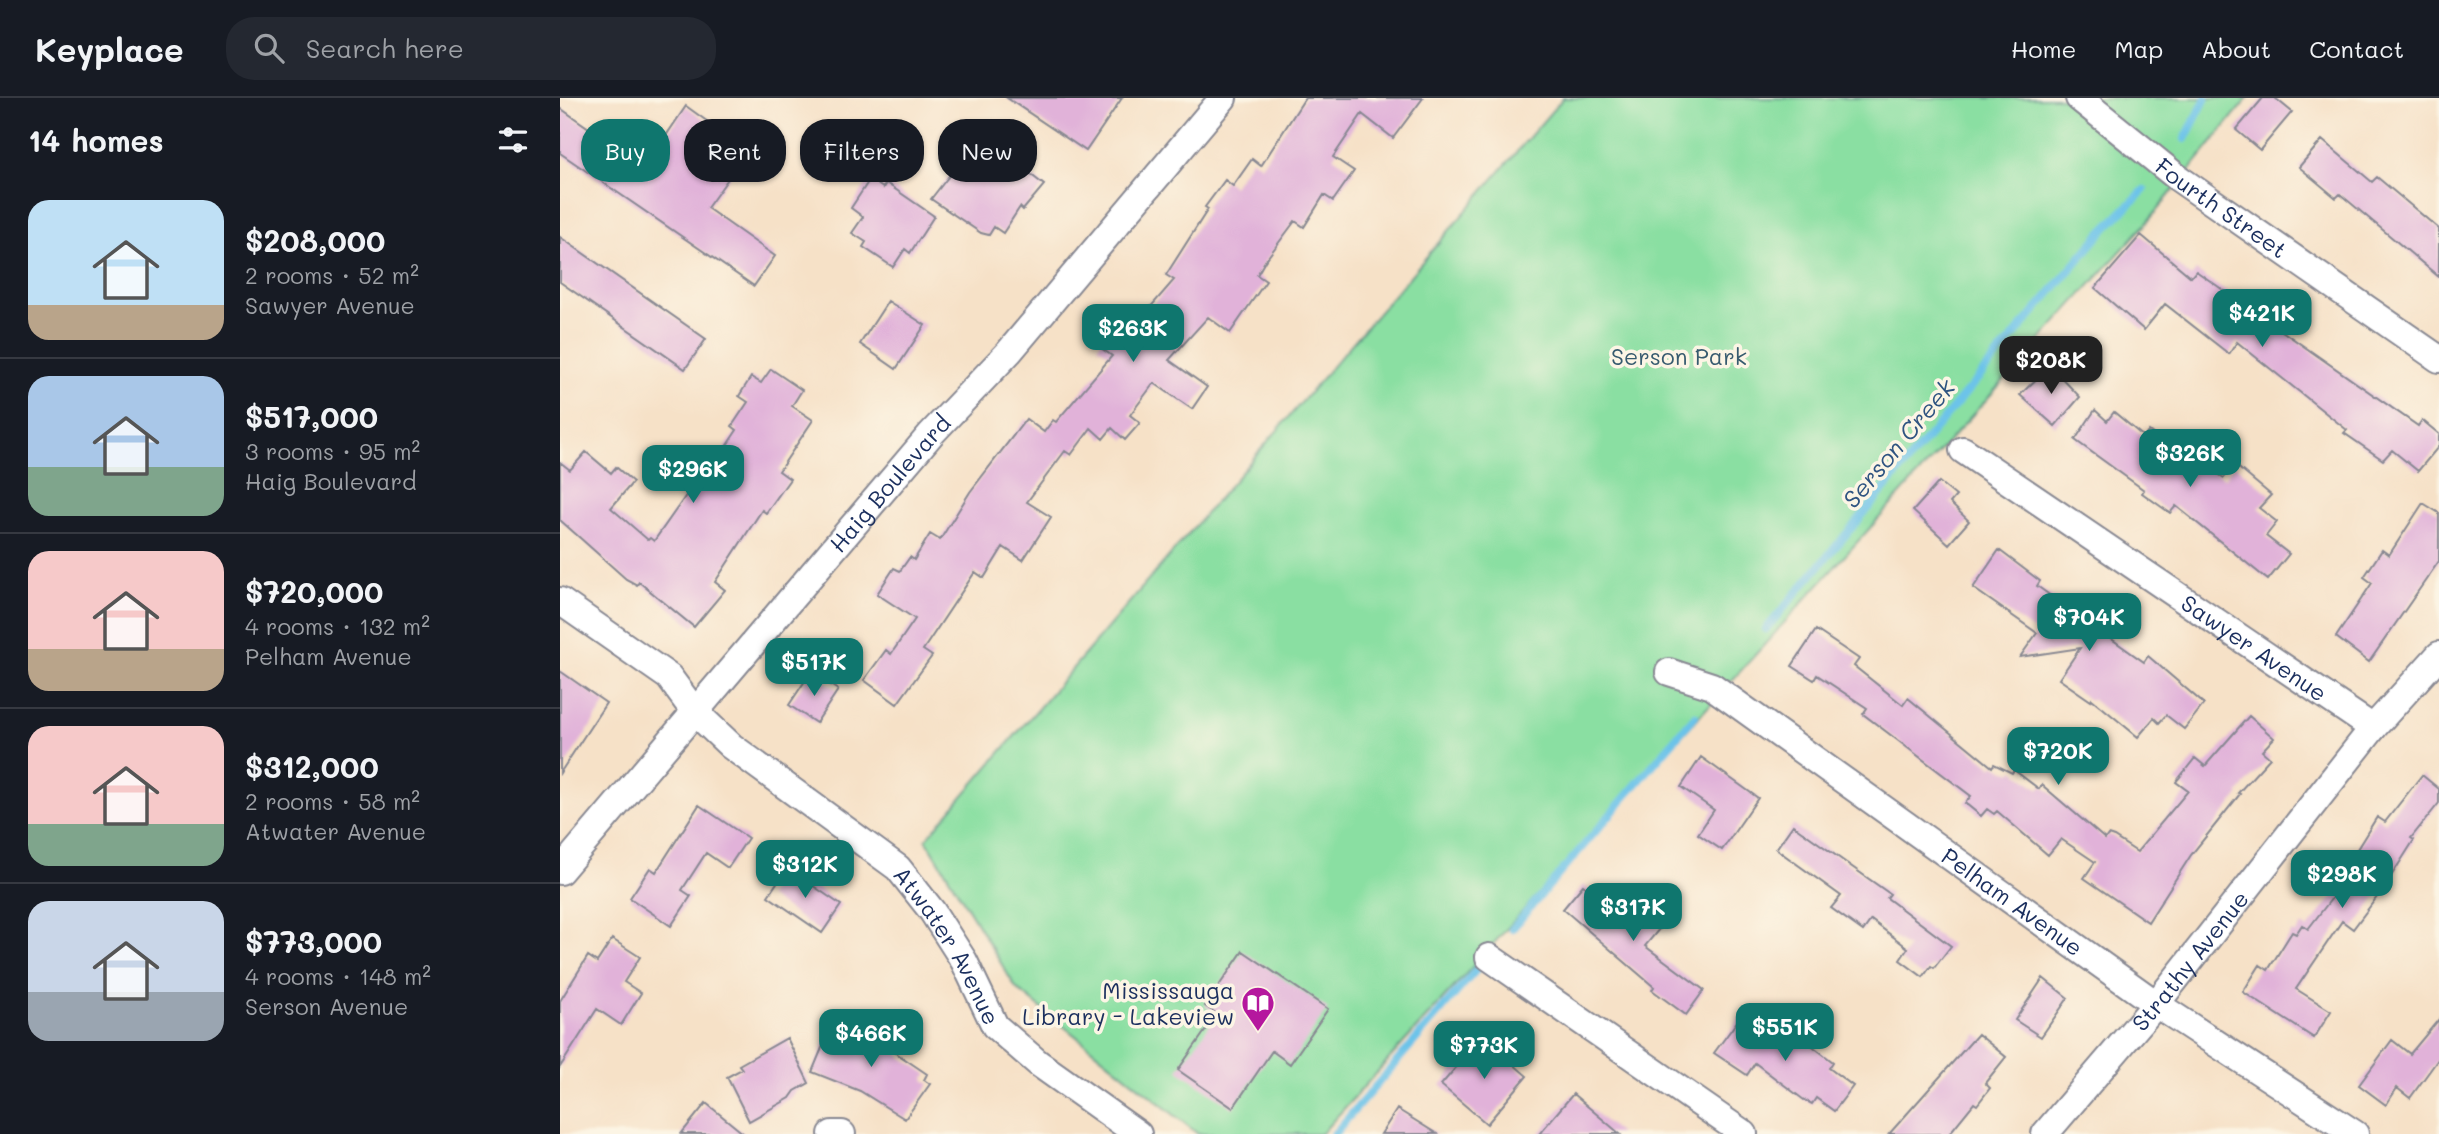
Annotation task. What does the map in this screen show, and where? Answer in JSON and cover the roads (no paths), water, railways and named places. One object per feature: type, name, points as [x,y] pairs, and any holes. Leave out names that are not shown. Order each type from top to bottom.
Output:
[{"type":"street","name":"Haig Boulevard","points":[[560,871],[931,434],[1009,352],[1223,98]]},
{"type":"street","name":"Fourth Street","points":[[2079,98],[2178,178],[2439,359]]},
{"type":"street","name":"Sawyer Avenue","points":[[1962,450],[2372,728]]},
{"type":"street","name":"Atwater Avenue","points":[[560,601],[668,677],[694,711],[731,746],[898,868],[932,911],[964,961],[995,1026],[1038,1063],[1138,1134]]},
{"type":"street","name":"Strathy Avenue","points":[[2045,1134],[2156,1004],[2372,728],[2439,655]]},
{"type":"street","name":"Pelham Avenue","points":[[1668,671],[1712,686],[2156,1004],[2355,1134]]},
{"type":"street","points":[[1489,957],[1744,1134]]},
{"type":"street","points":[[832,1134],[842,1134]]},
{"type":"waterway","name":"Serson Creek","points":[[2185,139],[2206,98]]},
{"type":"waterway","name":"Serson Creek","points":[[1766,629],[2102,232],[2144,190]]},
{"type":"waterway","name":"Serson Creek","points":[[1512,929],[1695,716]]},
{"type":"waterway","name":"Serson Creek","points":[[1334,1134],[1477,969]]},
{"type":"place","name":"Mississauga Library - Lakeview","points":[[1258,1033]]},
{"type":"park label","name":"Serson Park","points":[[1679,356]]}]
